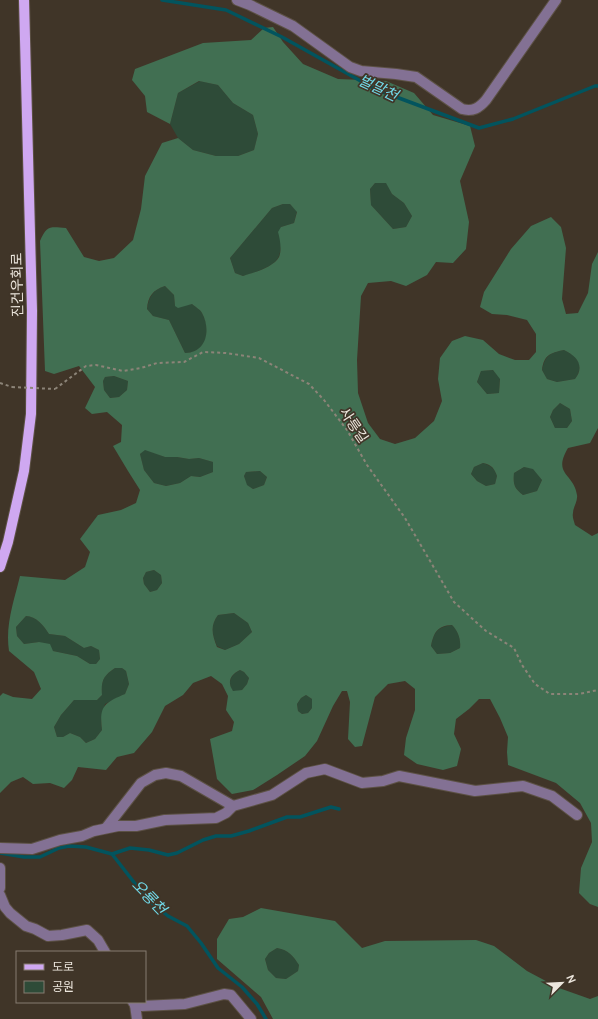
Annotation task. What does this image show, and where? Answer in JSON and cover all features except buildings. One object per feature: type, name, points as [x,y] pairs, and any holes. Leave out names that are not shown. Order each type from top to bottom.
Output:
[{"type":"main road","name":"진건우회로","points":[[0,567],[10,535],[24,471],[31,414],[32,311],[24,0]]},
{"type":"street","points":[[237,0],[293,26],[350,67],[361,71],[416,77],[462,109],[470,111],[480,107],[486,100],[556,0]]},
{"type":"street","points":[[0,848],[32,849],[45,844],[118,826],[136,826],[165,820],[216,818],[226,813],[233,806],[272,795],[306,773],[325,769],[362,783],[383,781],[399,776],[475,791],[523,786],[552,796],[577,815]]},
{"type":"street","points":[[106,828],[141,783],[155,775],[166,772],[181,776],[233,806]]},
{"type":"street","points":[[0,868],[0,888]]},
{"type":"street","points":[[0,895],[5,908],[26,926],[48,936],[87,930],[98,940],[104,951]]},
{"type":"street","points":[[134,1003],[142,1006],[185,1004],[224,994],[232,995],[251,1019]]},
{"type":"street","points":[[134,1003],[137,1019]]},
{"type":"path","name":"사릉길","points":[[0,383],[12,387],[55,389],[86,366],[96,365],[123,372],[157,363],[184,362],[203,352],[226,353],[259,358],[309,384],[324,400],[347,430],[367,465],[405,518],[454,602],[486,631],[514,648],[522,665],[535,684],[550,694],[579,694],[598,690]]},
{"type":"green space","points":[[273,27],[283,42],[303,64],[338,79],[386,81],[414,93],[433,115],[470,126],[475,146],[460,181],[469,222],[466,249],[453,263],[436,262],[427,275],[406,286],[391,281],[368,283],[361,296],[357,360],[358,393],[368,423],[380,439],[395,444],[415,438],[434,421],[442,401],[438,379],[440,358],[452,341],[465,336],[483,340],[499,354],[515,360],[529,360],[536,352],[536,334],[527,320],[507,315],[492,314],[480,307],[484,292],[511,249],[531,226],[551,217],[561,227],[566,248],[562,299],[566,314],[578,313],[588,293],[592,264],[598,252],[598,428],[590,443],[568,448],[562,464],[563,469],[572,482],[577,495],[573,514],[575,525],[592,536],[598,533],[598,907],[590,904],[579,893],[581,868],[592,842],[591,823],[580,803],[556,783],[508,765],[508,737],[490,699],[479,699],[456,719],[454,734],[461,749],[457,766],[443,770],[417,764],[404,755],[406,738],[415,710],[415,689],[405,681],[388,684],[375,697],[362,746],[355,747],[348,739],[350,702],[347,691],[342,691],[333,706],[317,741],[305,756],[253,790],[232,794],[217,779],[210,739],[232,731],[234,722],[226,710],[228,696],[222,684],[211,676],[193,683],[183,695],[165,706],[152,732],[134,753],[117,757],[106,770],[78,767],[72,780],[64,788],[50,783],[33,784],[23,777],[11,782],[0,793],[0,696],[3,693],[13,697],[32,699],[41,689],[34,672],[9,651],[9,622],[20,576],[65,580],[85,567],[90,552],[80,539],[98,515],[121,510],[136,503],[140,490],[113,446],[121,442],[122,425],[107,412],[92,414],[85,408],[95,387],[79,366],[54,374],[45,371],[40,241],[45,232],[50,228],[66,228],[84,257],[99,261],[114,258],[133,240],[141,209],[145,176],[162,143],[178,138],[193,150],[216,156],[238,156],[254,150],[258,134],[253,115],[233,103],[218,85],[199,81],[178,93],[170,124],[147,112],[145,96],[132,80],[135,69],[203,43],[251,40],[264,28]],"holes":[[[375,183],[386,183],[392,194],[404,203],[412,216],[406,227],[393,229],[371,205],[370,189]],[[283,204],[290,204],[297,212],[294,223],[281,227],[278,232],[280,251],[279,257],[276,261],[263,269],[243,276],[235,273],[230,258],[272,208]],[[165,286],[174,295],[175,306],[178,308],[192,304],[199,309],[205,319],[206,333],[205,339],[198,349],[185,353],[169,320],[153,316],[147,309],[150,297],[154,292]],[[564,350],[576,358],[579,370],[575,379],[557,382],[547,379],[542,370],[544,361],[551,354]],[[493,370],[500,379],[499,393],[487,394],[477,382],[481,371]],[[114,376],[128,381],[127,390],[119,397],[110,398],[104,390],[103,381],[105,377]],[[560,403],[570,409],[572,421],[567,428],[555,428],[550,417],[553,410]],[[145,450],[165,457],[189,459],[199,458],[213,462],[213,472],[200,477],[191,476],[180,483],[166,486],[154,483],[144,470],[140,454]],[[483,463],[492,467],[497,476],[495,484],[486,486],[477,481],[471,474],[474,467]],[[524,467],[533,469],[542,480],[537,491],[523,495],[516,488],[514,473]],[[260,471],[267,477],[264,485],[253,489],[247,485],[244,476],[246,472]],[[154,570],[161,575],[162,583],[157,590],[150,592],[144,584],[143,578],[146,572]],[[234,613],[248,623],[252,632],[239,644],[225,650],[217,647],[213,634],[214,623],[218,615]],[[26,616],[30,616],[39,622],[49,634],[65,636],[84,648],[91,646],[99,650],[100,659],[96,664],[90,664],[77,656],[53,651],[50,644],[39,642],[24,644],[17,636],[16,627]],[[452,625],[459,635],[460,648],[450,653],[437,654],[431,646],[433,637],[440,628]],[[115,668],[122,668],[126,671],[129,684],[125,694],[112,700],[104,706],[101,716],[102,730],[95,739],[86,743],[80,737],[70,733],[63,737],[57,737],[54,727],[61,715],[74,700],[97,700],[102,695],[105,676]],[[240,670],[249,678],[247,684],[242,690],[233,691],[230,685],[230,679]],[[306,695],[312,699],[312,708],[308,713],[302,714],[298,711],[297,704],[301,698]]]},
{"type":"green space","points":[[200,81],[218,85],[233,103],[253,115],[258,134],[254,150],[238,156],[216,156],[193,150],[178,138],[170,124],[178,93]]},
{"type":"green space","points":[[386,182],[392,194],[404,203],[412,216],[406,227],[393,229],[371,205],[370,189],[375,183]]},
{"type":"green space","points":[[283,204],[290,204],[297,211],[294,223],[281,227],[281,249],[277,260],[263,269],[243,276],[235,273],[230,258],[272,208]]},
{"type":"green space","points":[[165,286],[174,295],[175,306],[192,304],[199,309],[205,320],[207,326],[206,339],[203,345],[192,352],[185,353],[169,320],[153,316],[147,309],[152,294],[157,289]]},
{"type":"green space","points":[[564,350],[576,358],[579,365],[578,374],[575,379],[557,382],[547,379],[542,370],[545,361],[555,352]]},
{"type":"green space","points":[[493,370],[500,378],[499,393],[487,394],[477,382],[481,371]]},
{"type":"green space","points":[[114,376],[128,381],[127,390],[119,397],[110,398],[104,390],[103,381],[105,377]]},
{"type":"green space","points":[[560,403],[570,409],[572,421],[567,428],[555,428],[550,417],[553,410]]},
{"type":"green space","points":[[145,449],[165,457],[189,459],[199,458],[213,462],[213,472],[200,477],[191,476],[180,483],[166,486],[154,483],[144,470],[140,454]]},
{"type":"green space","points":[[483,463],[491,466],[495,471],[497,476],[495,484],[486,486],[477,481],[471,474],[474,467]]},
{"type":"green space","points":[[524,467],[533,468],[542,480],[537,491],[523,495],[516,488],[514,483],[514,473]]},
{"type":"green space","points":[[260,471],[267,477],[264,485],[253,489],[246,485],[244,476],[246,472]]},
{"type":"green space","points":[[154,570],[161,575],[162,583],[157,590],[150,592],[144,584],[143,578],[146,572]]},
{"type":"green space","points":[[234,613],[248,623],[252,632],[239,644],[225,650],[217,646],[213,634],[213,626],[218,615]]},
{"type":"green space","points":[[26,616],[30,616],[36,620],[49,634],[65,636],[84,648],[91,646],[99,650],[100,659],[96,664],[90,664],[77,656],[53,651],[39,642],[24,644],[17,636],[16,627]]},
{"type":"green space","points":[[452,625],[459,635],[460,648],[450,653],[437,654],[431,646],[433,637],[437,631],[443,627]]},
{"type":"green space","points":[[115,668],[122,668],[126,671],[129,684],[125,694],[105,704],[101,722],[102,730],[95,739],[86,743],[80,737],[70,733],[63,737],[57,737],[54,727],[61,715],[74,700],[97,700],[102,695],[102,686],[105,676]]},
{"type":"green space","points":[[240,670],[249,678],[247,684],[242,690],[233,692],[230,685],[230,679]]},
{"type":"green space","points":[[306,695],[312,699],[312,708],[308,713],[302,714],[298,711],[297,704],[301,698]]},
{"type":"green space","points":[[261,908],[335,921],[362,948],[385,941],[476,940],[494,946],[527,971],[559,988],[590,999],[598,996],[598,1019],[273,1019],[261,997],[217,959],[217,939],[229,919],[243,917]],"holes":[[[277,948],[285,950],[299,965],[298,971],[286,979],[276,978],[268,970],[265,959],[269,953]]]},
{"type":"green space","points":[[277,948],[285,950],[299,965],[298,971],[286,979],[276,978],[268,970],[265,959],[269,953]]},
{"type":"waterway","name":"벌말천","points":[[162,0],[226,10],[282,37],[375,89],[479,128],[513,119],[598,86]]},
{"type":"waterway","points":[[112,854],[130,848],[149,850],[168,855],[177,853],[203,840],[216,836],[231,836],[287,817],[300,817],[331,807],[339,809]]},
{"type":"waterway","name":"오룡천","points":[[0,853],[24,857],[40,857],[59,848],[69,846],[86,847],[112,854],[147,899],[168,916],[187,926],[218,968],[242,987],[257,1004],[266,1019]]}]
